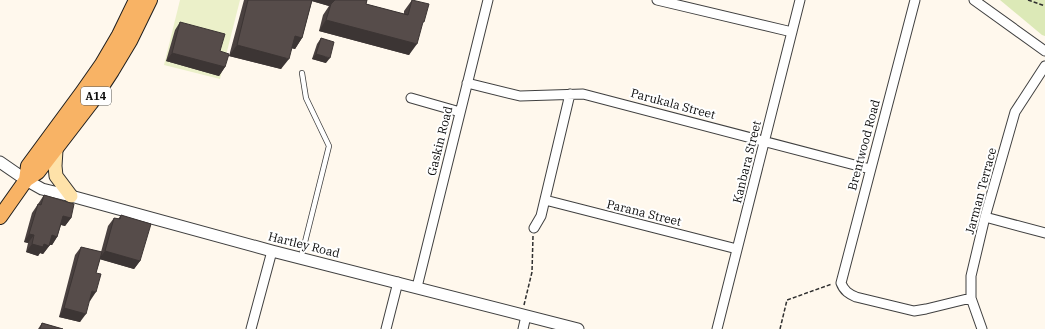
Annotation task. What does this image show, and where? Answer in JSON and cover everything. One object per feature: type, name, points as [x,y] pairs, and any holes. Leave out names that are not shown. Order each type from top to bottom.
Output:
[{"type":"main road","name":"A14","points":[[26,180],[28,166],[102,64],[119,35],[136,0]]},
{"type":"main road","name":"A14","points":[[0,217],[26,180],[38,172],[91,103],[130,40],[150,0]]},
{"type":"main road","points":[[56,150],[56,176],[71,196]]},
{"type":"street","name":"Gaskin Road","points":[[417,287],[488,0]]},
{"type":"street","points":[[657,0],[792,32]]},
{"type":"street","name":"Kanbara Street","points":[[717,329],[800,0]]},
{"type":"street","name":"Brentwood Road","points":[[915,0],[841,283],[843,288],[849,294],[856,297],[914,311],[971,298]]},
{"type":"street","points":[[974,0],[1045,51]]},
{"type":"street","name":"Jarman Terrace","points":[[982,329],[971,298],[970,276],[1015,112],[1045,66]]},
{"type":"street","name":"Parukala Street","points":[[467,83],[520,96],[583,94],[870,169]]},
{"type":"street","points":[[534,228],[540,216],[570,94]]},
{"type":"street","points":[[411,98],[460,112]]},
{"type":"street","name":"Hartley Road","points":[[0,162],[42,189],[301,258],[578,329]]},
{"type":"street","name":"Parana Street","points":[[544,200],[737,249]]},
{"type":"street","points":[[985,217],[1045,233]]},
{"type":"street","points":[[251,329],[272,250]]},
{"type":"street","points":[[386,329],[398,282]]},
{"type":"street","points":[[523,329],[524,315]]},
{"type":"lane","points":[[301,258],[329,146],[306,98],[302,73]]},
{"type":"path","points":[[1029,0],[1045,6]]},
{"type":"path","points":[[524,315],[532,272],[534,228]]},
{"type":"path","points":[[780,329],[787,300],[832,284]]},
{"type":"green space","points":[[180,0],[240,0],[220,79],[164,65]]},
{"type":"green space","points":[[1000,0],[1045,0],[1045,36],[1042,35]]},
{"type":"building","points":[[248,0],[312,0],[302,38],[295,36],[289,59],[237,45]]},
{"type":"building","points":[[335,0],[367,0],[366,4],[408,15],[412,0],[429,4],[417,44],[326,20],[331,4]]},
{"type":"building","points":[[180,22],[225,34],[220,51],[229,54],[225,67],[172,53]]},
{"type":"building","points":[[321,38],[334,42],[330,58],[316,54]]},
{"type":"building","points":[[44,195],[74,204],[71,218],[63,216],[57,237],[52,235],[49,246],[44,244],[43,247],[32,244],[34,235],[29,234],[38,204],[41,205]]},
{"type":"building","points":[[121,215],[151,224],[140,261],[105,251],[114,218],[120,219]]},
{"type":"building","points":[[81,247],[102,252],[96,273],[101,274],[96,292],[92,291],[86,314],[64,308]]},
{"type":"building","points":[[42,323],[63,329],[40,329]]}]
